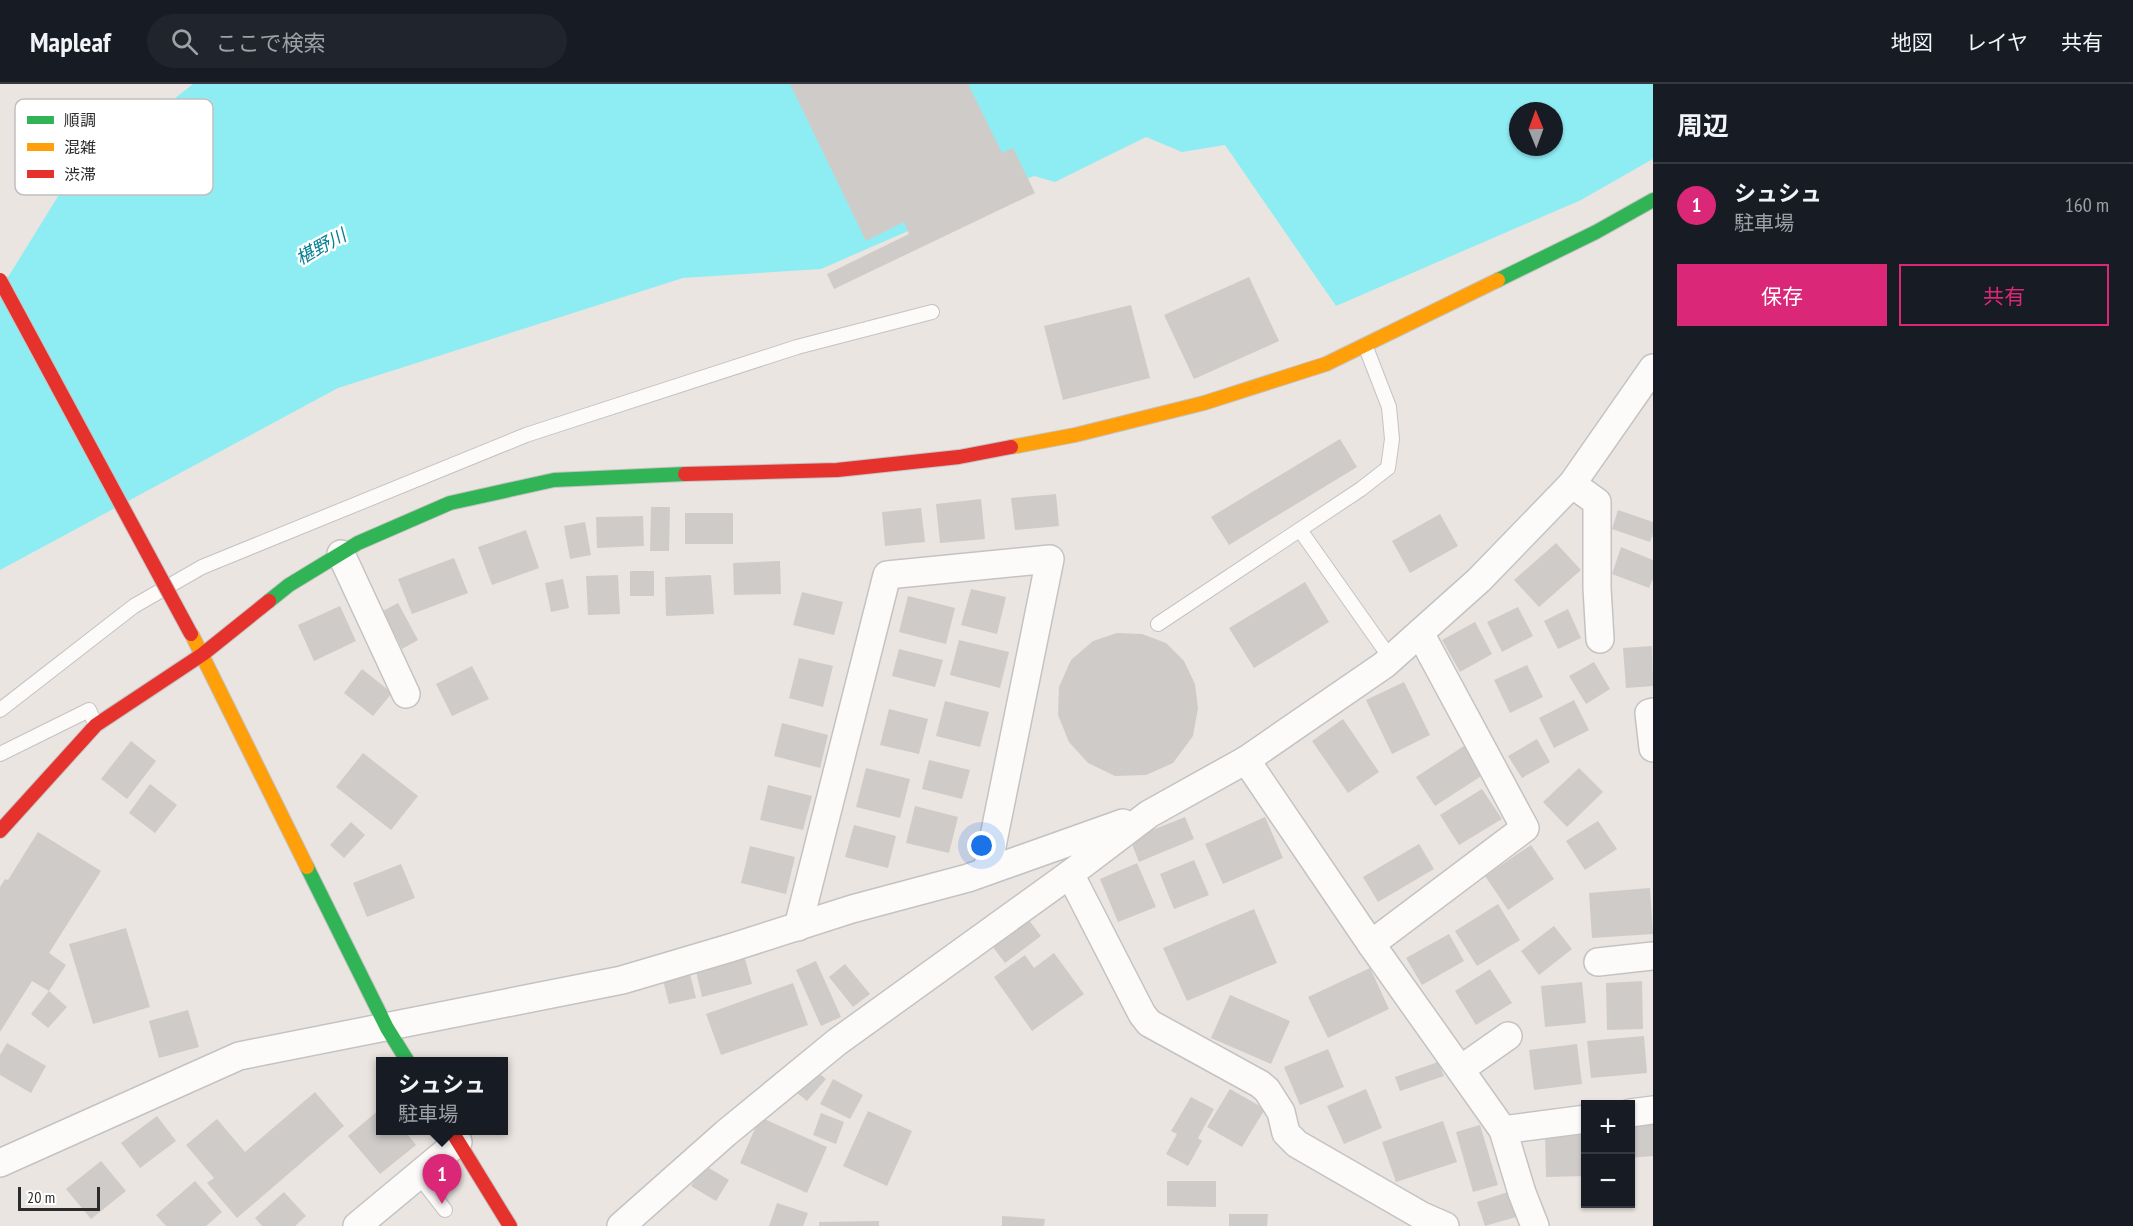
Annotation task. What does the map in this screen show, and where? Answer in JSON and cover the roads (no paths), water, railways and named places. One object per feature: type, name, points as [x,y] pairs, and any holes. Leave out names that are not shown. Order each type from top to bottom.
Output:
[{"type":"street","points":[[0,831],[96,725],[203,654],[289,585],[358,543],[450,503],[554,480],[632,474],[837,470],[959,457],[1075,435],[1204,403],[1326,364],[1596,232],[1653,200]]},
{"type":"street","points":[[0,280],[203,654],[387,1028],[405,1057]]},
{"type":"street","points":[[621,1226],[726,1133],[837,1042],[1070,874],[1149,814],[1246,760],[1391,659],[1479,580],[1572,484],[1653,368]]},
{"type":"street","points":[[1572,484],[1597,502],[1597,588],[1600,639]]},
{"type":"street","points":[[341,554],[406,694]]},
{"type":"street","points":[[798,927],[887,574],[1050,559],[987,872]]},
{"type":"street","points":[[1371,944],[1525,828],[1420,633]]},
{"type":"street","points":[[1653,712],[1649,713],[1653,748]]},
{"type":"street","points":[[1246,760],[1371,944],[1503,1130],[1535,1226]]},
{"type":"street","points":[[0,1163],[239,1056],[622,980],[852,909],[969,878],[1149,814]]},
{"type":"street","points":[[1070,874],[1142,1014],[1149,1023],[1260,1084],[1267,1090],[1281,1112],[1286,1133],[1297,1144],[1422,1216],[1445,1226]]},
{"type":"street","points":[[1598,962],[1653,956]]},
{"type":"street","points":[[1461,1069],[1508,1036]]},
{"type":"street","points":[[1635,1112],[1653,1110]]},
{"type":"street","points":[[1503,1130],[1581,1120]]},
{"type":"street","points":[[357,1226],[418,1175],[454,1136],[510,1226]]},
{"type":"lane","points":[[0,710],[134,606],[202,567],[526,435],[796,346],[932,312]]},
{"type":"lane","points":[[1158,624],[1361,489],[1388,468],[1392,439],[1389,407],[1365,345]]},
{"type":"lane","points":[[1300,530],[1391,659]]},
{"type":"lane","points":[[0,754],[89,710],[96,725]]},
{"type":"lane","points":[[418,1175],[445,1210]]},
{"type":"water","name":"椹野川","points":[[193,84],[1653,84],[1653,159],[1581,200],[1336,306],[1225,145],[1182,152],[1146,137],[1055,182],[1034,176],[821,269],[683,278],[338,388],[0,570],[0,290],[59,195],[213,195],[213,99],[174,99]]},
{"type":"place","name":"シュシュ","points":[[442,1204]]}]
